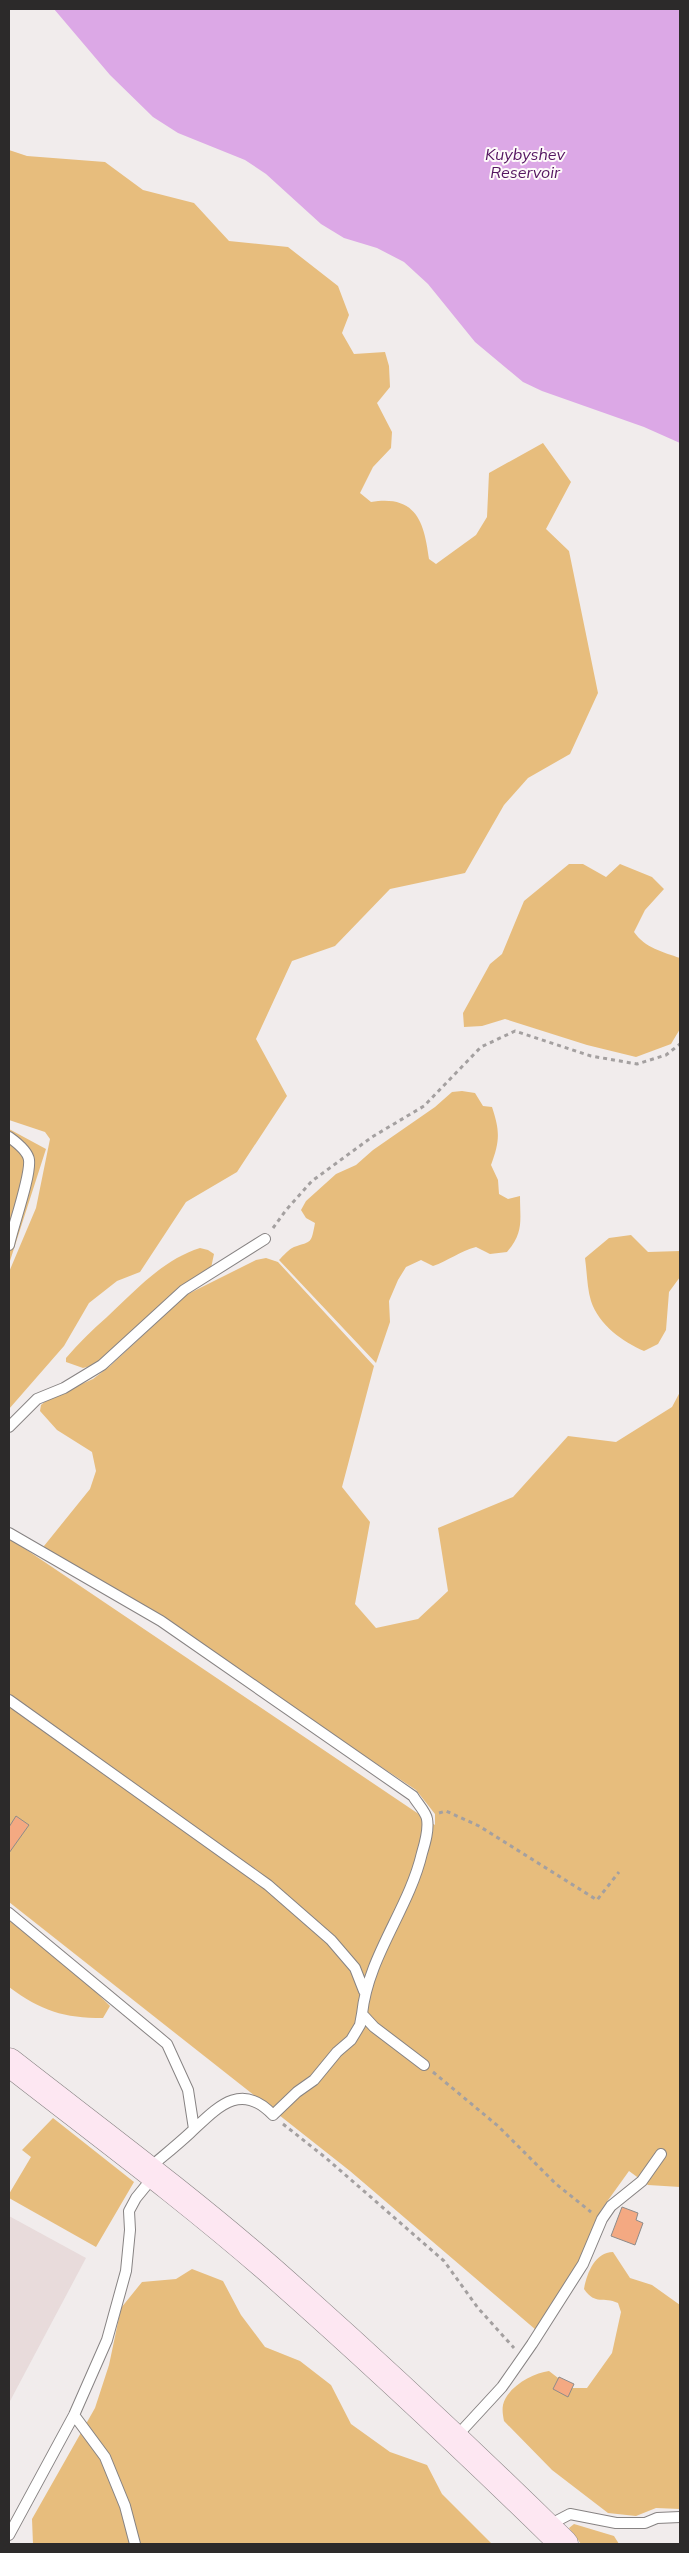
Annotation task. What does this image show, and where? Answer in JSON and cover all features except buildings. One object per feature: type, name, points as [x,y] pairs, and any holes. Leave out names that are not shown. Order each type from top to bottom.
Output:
[{"type":"street","points":[[9,2062],[151,2172],[268,2268],[455,2438],[555,2535]]},
{"type":"lane","points":[[9,1137],[25,1151],[29,1159],[28,1174],[9,1245]]},
{"type":"lane","points":[[9,1427],[37,1399],[64,1388],[102,1364],[184,1290],[265,1239]]},
{"type":"lane","points":[[9,1533],[161,1621],[413,1796],[427,1817],[426,1840],[416,1879],[372,1971],[364,1992],[360,2025],[351,2040],[337,2052],[314,2080],[297,2092],[273,2115],[261,2103],[245,2098],[228,2101],[212,2111],[151,2172],[129,2211],[130,2230],[124,2280],[107,2340],[74,2415],[9,2535]]},
{"type":"lane","points":[[9,1700],[268,1884],[331,1940],[355,1968],[364,1992]]},
{"type":"lane","points":[[9,1913],[167,2044],[188,2090],[194,2129]]},
{"type":"lane","points":[[362,2014],[374,2027],[424,2065]]},
{"type":"lane","points":[[455,2438],[491,2400],[564,2296],[582,2264],[602,2219],[617,2199],[642,2181],[661,2154]]},
{"type":"lane","points":[[74,2415],[105,2457],[125,2506],[135,2544]]},
{"type":"lane","points":[[555,2535],[570,2514],[616,2523],[645,2523],[657,2518],[680,2517]]},
{"type":"path","points":[[265,1239],[286,1210],[312,1182],[372,1137],[424,1106],[481,1047],[515,1031],[591,1056],[637,1064],[666,1055],[680,1044]]},
{"type":"path","points":[[427,1817],[446,1810],[479,1826],[597,1900],[619,1872]]},
{"type":"path","points":[[424,2065],[498,2126],[556,2184],[602,2219]]},
{"type":"path","points":[[273,2115],[364,2190],[444,2261],[478,2308],[513,2347],[519,2360]]},
{"type":"shaded area","points":[[9,150],[27,156],[105,162],[143,190],[194,203],[229,241],[288,247],[338,286],[349,315],[342,333],[354,354],[385,352],[389,366],[390,387],[377,403],[392,432],[391,448],[373,467],[360,493],[371,502],[386,501],[408,507],[420,522],[429,559],[436,564],[476,535],[487,517],[489,473],[543,443],[571,482],[546,529],[569,551],[598,693],[570,754],[528,778],[504,805],[465,873],[390,889],[335,946],[292,961],[256,1039],[287,1096],[237,1172],[186,1202],[140,1272],[117,1281],[89,1303],[64,1346],[9,1409],[9,1272],[36,1208],[50,1139],[45,1132],[9,1120]]},
{"type":"shaded area","points":[[569,864],[583,864],[606,877],[620,864],[652,877],[664,889],[645,910],[634,932],[649,946],[680,958],[680,1029],[671,1044],[636,1057],[587,1045],[505,1019],[482,1026],[464,1027],[463,1013],[490,964],[502,954],[524,901]]},
{"type":"shaded area","points":[[452,1092],[475,1093],[483,1106],[492,1107],[498,1136],[491,1165],[498,1180],[499,1194],[508,1199],[520,1196],[519,1232],[507,1252],[490,1254],[476,1247],[433,1266],[421,1260],[406,1267],[389,1301],[390,1322],[376,1363],[279,1260],[292,1248],[310,1241],[315,1223],[306,1218],[301,1210],[306,1201],[336,1174],[356,1165],[373,1150],[435,1107]]},
{"type":"shaded area","points":[[9,1129],[46,1149],[9,1264]]},
{"type":"shaded area","points":[[631,1235],[648,1252],[680,1251],[680,1277],[669,1292],[666,1330],[658,1344],[644,1351],[620,1338],[600,1318],[591,1301],[587,1280],[585,1258],[609,1238]]},
{"type":"shaded area","points":[[200,1248],[214,1254],[211,1268],[95,1365],[83,1368],[66,1362],[66,1358],[86,1337],[150,1277],[173,1260]]},
{"type":"shaded area","points":[[266,1258],[278,1262],[374,1366],[342,1487],[370,1522],[355,1604],[376,1628],[418,1619],[448,1591],[438,1528],[513,1497],[568,1436],[616,1442],[672,1407],[680,1392],[680,2187],[648,2185],[629,2171],[601,2210],[579,2262],[536,2330],[350,2171],[9,1902],[9,1538],[435,1825],[435,1814],[416,1790],[132,1601],[46,1551],[44,1546],[90,1489],[96,1471],[92,1452],[57,1430],[40,1411],[41,1405],[48,1399],[93,1379],[110,1366],[186,1295],[256,1260]]},
{"type":"shaded area","points":[[9,1920],[81,1977],[110,2006],[103,2018],[76,2017],[53,2012],[32,2002],[9,1987]]},
{"type":"shaded area","points":[[53,2118],[134,2182],[96,2247],[9,2198],[9,2194],[31,2157],[22,2150]]},
{"type":"shaded area","points":[[9,2216],[86,2258],[9,2403]]},
{"type":"shaded area","points":[[613,2252],[630,2278],[652,2285],[680,2305],[680,2509],[656,2508],[636,2516],[608,2513],[552,2470],[504,2421],[503,2407],[505,2398],[515,2387],[528,2378],[549,2371],[571,2388],[587,2388],[612,2353],[621,2312],[618,2303],[596,2299],[584,2289],[587,2276],[593,2264],[601,2256]]},
{"type":"shaded area","points":[[192,2269],[223,2281],[241,2315],[265,2347],[300,2361],[331,2385],[351,2424],[390,2452],[427,2465],[442,2494],[492,2544],[33,2544],[32,2519],[95,2408],[109,2365],[121,2308],[142,2282],[176,2279]]},
{"type":"shaded area","points":[[574,2524],[614,2536],[619,2544],[581,2544],[569,2528]]},
{"type":"water","name":"Kuybyshev Reservoir","points":[[54,9],[680,9],[680,443],[644,427],[542,391],[523,382],[475,342],[428,284],[404,262],[377,248],[344,238],[321,224],[266,174],[245,160],[178,133],[153,117],[110,75]]}]
